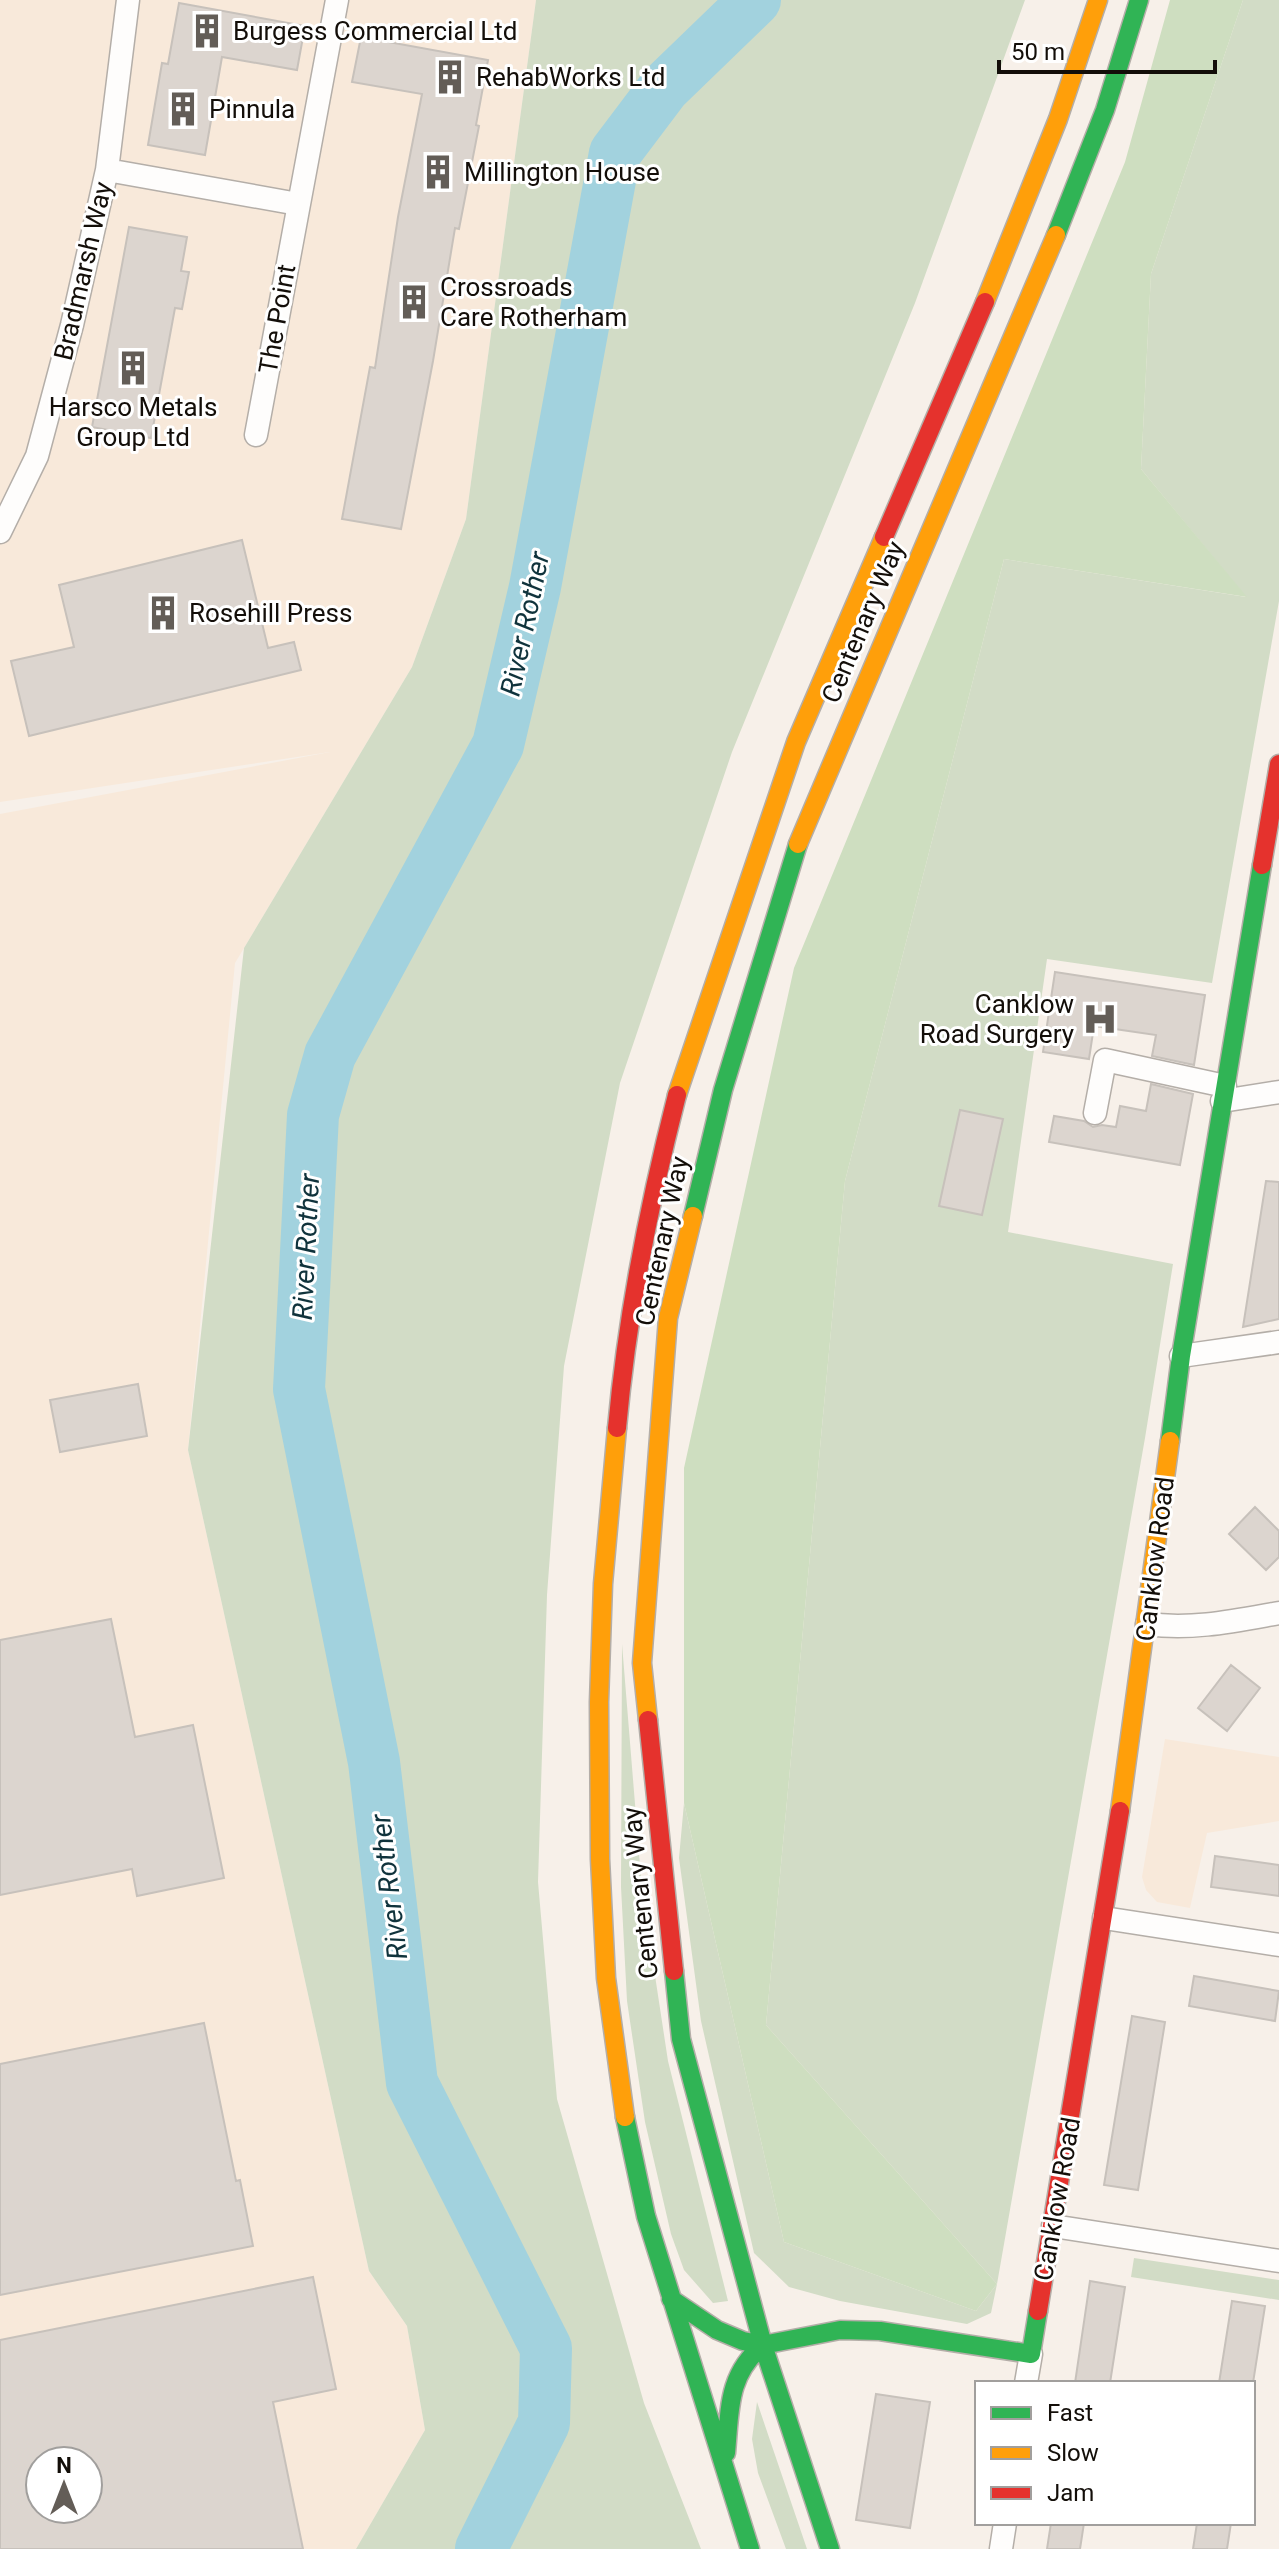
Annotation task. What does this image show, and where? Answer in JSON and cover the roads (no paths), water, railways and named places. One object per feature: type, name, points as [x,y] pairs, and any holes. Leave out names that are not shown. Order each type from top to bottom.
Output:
[{"type":"main road","name":"Centenary Way","points":[[750,2549],[646,2216],[623,2109],[606,1978],[600,1859],[599,1702],[603,1584],[623,1365],[660,1161],[679,1087],[796,742],[1015,232],[1058,119],[1098,0]]},
{"type":"main road","name":"Centenary Way","points":[[830,2549],[763,2345],[681,2039],[642,1663],[668,1318],[723,1090],[794,853],[1025,312],[1105,110],[1139,0]]},
{"type":"main road","name":"Canklow Road","points":[[1031,2354],[1104,1918],[1147,1624],[1181,1356],[1279,764]]},
{"type":"main road","points":[[671,2299],[717,2330],[763,2345],[840,2330],[880,2331],[1031,2354]]},
{"type":"main road","points":[[725,2471],[731,2396],[745,2360],[763,2345]]},
{"type":"street","name":"Bradmarsh Way","points":[[0,532],[37,456],[72,325],[107,170],[128,0]]},
{"type":"street","name":"The Point","points":[[256,435],[337,0]]},
{"type":"street","points":[[107,170],[298,204]]},
{"type":"street","points":[[1095,1113],[1105,1060],[1223,1093],[1279,1092]]},
{"type":"street","points":[[1181,1356],[1279,1342]]},
{"type":"street","points":[[1147,1624],[1204,1626],[1279,1613]]},
{"type":"street","points":[[1104,1918],[1279,1945]]},
{"type":"street","points":[[1053,2226],[1279,2261]]},
{"type":"street","name":"Canklow Road","points":[[1026,2381],[1031,2354]]},
{"type":"street","points":[[1001,2549],[1005,2525]]},
{"type":"waterway","name":"River Rother","points":[[481,2549],[544,2423],[546,2348],[412,2083],[374,1762],[299,1389],[313,1115],[330,1055],[498,745],[535,587],[615,153],[664,88],[755,0]]},
{"type":"place","name":"Burgess Commercial Ltd","points":[[207,31]]},
{"type":"place","name":"RehabWorks Ltd","points":[[450,77]]},
{"type":"place","name":"Pinnula","points":[[183,109]]},
{"type":"place","name":"Millington House","points":[[438,172]]},
{"type":"place","name":"Crossroads Care Rotherham","points":[[414,302]]},
{"type":"place","name":"Harsco Metals Group Ltd","points":[[133,368]]},
{"type":"place","name":"Rosehill Press","points":[[163,613]]},
{"type":"place","name":"Canklow Road Surgery","points":[[1100,1019]]}]
